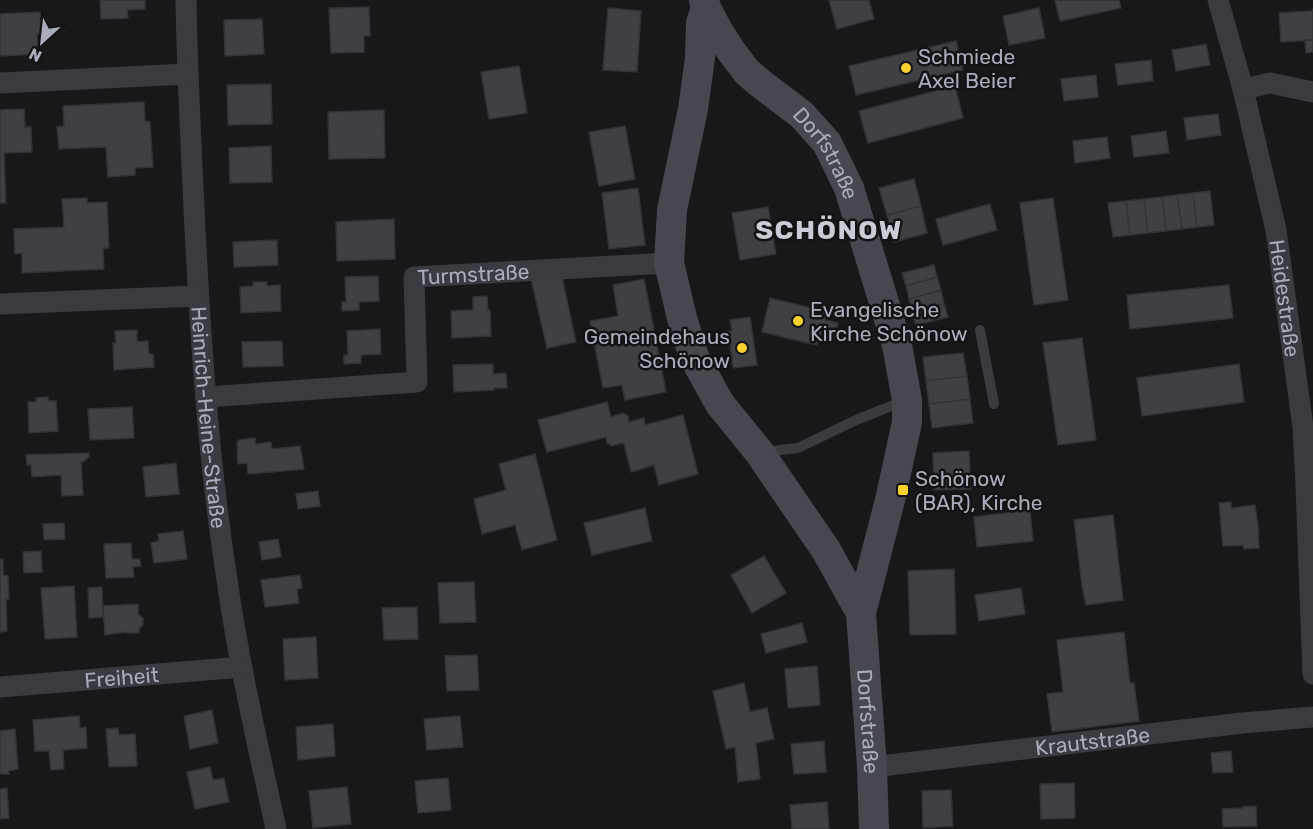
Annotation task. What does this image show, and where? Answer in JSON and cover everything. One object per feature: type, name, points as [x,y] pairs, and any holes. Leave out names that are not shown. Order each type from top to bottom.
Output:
[{"type":"main road","name":"Dorfstraße","points":[[705,4],[701,23],[700,58],[693,109],[672,210],[669,263],[682,318],[694,357],[720,404],[759,452],[826,550],[861,613]]},
{"type":"main road","name":"Dorfstraße","points":[[705,4],[731,51],[747,72],[802,114],[827,143],[849,188],[897,345],[907,400],[907,422],[861,613],[874,829]]},
{"type":"street","name":"Heinrich-Heine-Straße","points":[[186,0],[187,74],[198,296],[216,500],[242,668],[276,829]]},
{"type":"street","name":"Heidestraße","points":[[1218,0],[1243,89],[1276,230],[1310,486],[1313,674]]},
{"type":"street","points":[[0,83],[187,74]]},
{"type":"street","points":[[1243,89],[1270,83],[1313,92]]},
{"type":"street","name":"Turmstraße","points":[[206,397],[417,382],[414,277],[669,263]]},
{"type":"street","points":[[0,304],[198,296]]},
{"type":"street","name":"Freiheit","points":[[0,687],[242,668]]},
{"type":"street","name":"Krautstraße","points":[[872,767],[1242,723],[1313,717]]},
{"type":"lane","points":[[980,330],[994,404]]},
{"type":"lane","points":[[759,452],[798,448],[856,420],[907,400]]},
{"type":"building","points":[[100,0],[145,0],[145,9],[127,10],[128,18],[101,19]]},
{"type":"building","points":[[829,0],[869,0],[874,19],[837,29]]},
{"type":"building","points":[[1055,0],[1119,0],[1121,8],[1060,21]]},
{"type":"building","points":[[369,7],[370,36],[364,36],[364,52],[331,53],[329,8]]},
{"type":"building","points":[[608,8],[641,11],[637,72],[603,70]]},
{"type":"building","points":[[1039,8],[1045,38],[1009,45],[1003,16]]},
{"type":"building","points":[[1313,9],[1313,40],[1281,42],[1279,13]]},
{"type":"building","points":[[40,12],[41,35],[37,34],[38,54],[0,56],[0,14]]},
{"type":"building","points":[[262,19],[264,54],[225,56],[224,20]]},
{"type":"building","points":[[1305,40],[1313,40],[1313,52],[1306,53]]},
{"type":"building","name":"Schmiede Axel Beier","points":[[956,41],[963,70],[856,95],[849,66]]},
{"type":"building","points":[[1206,44],[1210,65],[1176,71],[1172,50]]},
{"type":"building","points":[[1151,60],[1153,81],[1118,85],[1115,64]]},
{"type":"building","points":[[519,66],[527,113],[489,119],[481,72]]},
{"type":"building","points":[[1096,75],[1098,97],[1064,101],[1061,79]]},
{"type":"building","points":[[271,84],[272,124],[228,125],[227,85]]},
{"type":"building","points":[[955,86],[963,118],[868,143],[859,111]]},
{"type":"building","points":[[144,102],[145,121],[150,122],[153,167],[135,168],[135,175],[108,177],[106,147],[59,149],[57,127],[64,126],[63,106]]},
{"type":"building","points":[[24,109],[25,127],[31,127],[32,152],[4,153],[6,203],[0,203],[0,110]]},
{"type":"building","points":[[384,110],[385,158],[329,159],[328,112]]},
{"type":"building","points":[[1218,114],[1221,135],[1187,140],[1184,118]]},
{"type":"building","points":[[625,126],[635,179],[599,186],[589,132]]},
{"type":"building","points":[[1166,131],[1169,153],[1134,157],[1131,136]]},
{"type":"building","points":[[1107,137],[1110,158],[1075,163],[1073,141]]},
{"type":"building","points":[[271,146],[272,182],[230,183],[229,148]]},
{"type":"building","points":[[914,179],[921,206],[887,215],[879,188]]},
{"type":"building","points":[[638,188],[645,245],[609,249],[602,193]]},
{"type":"building","points":[[1210,191],[1214,225],[1197,227],[1193,193]]},
{"type":"building","points":[[1193,193],[1197,227],[1182,229],[1177,195]]},
{"type":"building","points":[[1177,195],[1182,229],[1166,231],[1162,197]]},
{"type":"building","points":[[1162,197],[1166,231],[1148,233],[1144,199]]},
{"type":"building","points":[[87,198],[87,203],[107,202],[109,248],[103,248],[104,269],[22,273],[22,253],[15,254],[14,229],[64,227],[62,199]]},
{"type":"building","points":[[1053,198],[1068,300],[1034,305],[1020,203]]},
{"type":"building","points":[[1144,199],[1148,233],[1130,235],[1126,201]]},
{"type":"building","points":[[1126,201],[1130,235],[1113,237],[1108,203]]},
{"type":"building","points":[[990,204],[997,230],[943,245],[936,219]]},
{"type":"building","points":[[921,206],[927,233],[894,242],[887,215]]},
{"type":"building","points":[[768,207],[776,254],[740,260],[732,213]]},
{"type":"building","points":[[394,219],[395,259],[337,261],[336,222]]},
{"type":"building","points":[[277,240],[278,265],[234,267],[233,242]]},
{"type":"building","points":[[934,265],[937,277],[906,286],[902,273]]},
{"type":"building","points":[[378,276],[379,301],[359,302],[359,310],[342,311],[342,302],[346,302],[345,277]]},
{"type":"building","points":[[562,277],[576,342],[547,348],[531,279]]},
{"type":"building","points":[[937,277],[941,290],[909,299],[906,286]]},
{"type":"building","points":[[644,279],[666,392],[625,400],[622,385],[603,388],[590,321],[618,316],[613,285]]},
{"type":"building","points":[[253,282],[267,282],[267,286],[280,285],[281,311],[241,313],[240,287],[253,286]]},
{"type":"building","points":[[1229,285],[1233,318],[1130,329],[1127,295]]},
{"type":"building","points":[[941,290],[944,304],[912,312],[909,299]]},
{"type":"building","points":[[487,296],[491,336],[452,338],[451,311],[473,310],[473,297]]},
{"type":"building","name":"Evangelische Kirche Schönow","points":[[770,298],[827,312],[825,320],[838,323],[834,339],[820,335],[817,345],[762,332]]},
{"type":"building","points":[[944,304],[948,317],[916,325],[912,312]]},
{"type":"building","name":"Gemeindehaus Schönow","points":[[750,317],[757,365],[733,368],[728,331],[732,331],[730,320]]},
{"type":"building","points":[[380,329],[381,354],[361,355],[361,363],[344,364],[344,355],[348,355],[347,331]]},
{"type":"building","points":[[137,330],[137,342],[148,341],[149,354],[153,354],[154,367],[114,370],[115,331]]},
{"type":"building","points":[[1082,338],[1096,440],[1058,445],[1043,343]]},
{"type":"building","points":[[282,341],[283,366],[243,367],[242,342]]},
{"type":"building","points":[[963,353],[967,376],[926,381],[923,357]]},
{"type":"building","points":[[493,364],[493,374],[506,373],[507,388],[454,392],[453,365]]},
{"type":"building","points":[[1239,364],[1244,402],[1142,416],[1137,378]]},
{"type":"building","points":[[967,376],[970,399],[929,404],[926,381]]},
{"type":"building","points":[[48,397],[48,401],[56,401],[58,431],[29,433],[28,402],[36,402],[36,398]]},
{"type":"building","points":[[970,399],[973,423],[932,428],[929,404]]},
{"type":"building","points":[[607,402],[611,417],[623,413],[628,416],[629,422],[644,418],[645,425],[683,415],[698,474],[659,485],[654,465],[631,472],[624,444],[612,446],[607,443],[606,437],[547,452],[538,420]]},
{"type":"building","points":[[132,407],[134,438],[90,440],[88,409]]},
{"type":"building","points":[[255,438],[256,444],[271,442],[272,449],[300,446],[304,469],[248,474],[247,463],[238,464],[237,443],[239,440]]},
{"type":"building","points":[[969,451],[971,489],[934,490],[933,453]]},
{"type":"building","points":[[89,453],[89,457],[81,462],[83,495],[62,496],[61,475],[32,477],[31,465],[27,465],[26,455]]},
{"type":"building","points":[[535,454],[557,540],[522,550],[515,525],[482,534],[474,499],[506,490],[499,464]]},
{"type":"building","points":[[176,463],[179,494],[146,497],[143,467]]},
{"type":"building","points":[[318,491],[320,506],[298,509],[296,494]]},
{"type":"building","points":[[1231,502],[1231,508],[1255,505],[1259,548],[1244,549],[1243,545],[1223,546],[1219,503]]},
{"type":"building","points":[[645,508],[652,541],[592,555],[584,523]]},
{"type":"building","points":[[1030,510],[1033,541],[977,547],[974,517]]},
{"type":"building","points":[[1113,515],[1123,600],[1086,605],[1074,520]]},
{"type":"building","points":[[64,523],[65,539],[44,540],[43,524]]},
{"type":"building","points":[[183,531],[187,559],[154,563],[151,543],[159,541],[158,534]]},
{"type":"building","points":[[278,539],[281,557],[262,560],[259,542]]},
{"type":"building","points":[[131,543],[132,559],[140,559],[141,566],[133,567],[134,577],[106,578],[104,544]]},
{"type":"building","points":[[41,551],[42,572],[24,573],[23,552]]},
{"type":"building","points":[[764,556],[786,593],[752,613],[731,575]]},
{"type":"building","points":[[0,559],[3,559],[3,575],[8,576],[9,599],[6,599],[7,631],[0,632]]},
{"type":"building","points":[[954,569],[956,634],[910,635],[908,571]]},
{"type":"building","points":[[300,575],[302,588],[297,589],[299,603],[265,607],[261,580]]},
{"type":"building","points":[[474,582],[476,622],[440,623],[438,583]]},
{"type":"building","points":[[74,586],[77,637],[45,639],[41,588]]},
{"type":"building","points":[[102,587],[103,617],[89,618],[88,588]]},
{"type":"building","points":[[1021,588],[1025,614],[979,621],[975,595]]},
{"type":"building","points":[[138,604],[138,614],[143,618],[143,625],[139,633],[125,632],[105,635],[103,606]]},
{"type":"building","points":[[417,607],[418,639],[384,640],[382,608]]},
{"type":"building","points":[[802,623],[807,642],[766,653],[761,634]]},
{"type":"building","points":[[1124,632],[1130,683],[1134,683],[1139,721],[1052,732],[1047,694],[1063,692],[1057,640]]},
{"type":"building","points":[[316,637],[318,678],[285,680],[283,639]]},
{"type":"building","points":[[477,655],[479,690],[447,691],[445,656]]},
{"type":"building","points":[[817,666],[820,705],[788,708],[785,669]]},
{"type":"building","points":[[744,683],[750,712],[767,708],[774,739],[756,743],[760,779],[738,782],[735,747],[726,749],[713,691]]},
{"type":"building","points":[[212,710],[218,743],[190,749],[184,716]]},
{"type":"building","points":[[79,716],[80,728],[86,727],[87,748],[63,750],[64,769],[51,770],[49,751],[35,751],[33,720]]},
{"type":"building","points":[[460,716],[463,747],[427,750],[424,719]]},
{"type":"building","points":[[333,724],[335,756],[298,760],[296,727]]},
{"type":"building","points":[[118,728],[119,735],[135,734],[137,766],[109,767],[106,729]]},
{"type":"building","points":[[15,729],[18,769],[8,771],[9,774],[0,774],[0,731]]},
{"type":"building","points":[[824,741],[826,772],[794,774],[791,744]]},
{"type":"building","points":[[1231,751],[1233,772],[1213,773],[1211,753]]},
{"type":"building","points":[[210,767],[213,780],[224,778],[229,802],[195,809],[187,772]]},
{"type":"building","points":[[448,778],[451,810],[418,813],[415,781]]},
{"type":"building","points":[[1074,783],[1075,818],[1041,819],[1040,784]]},
{"type":"building","points":[[347,787],[351,824],[313,828],[309,791]]},
{"type":"building","points":[[7,788],[9,818],[0,819],[0,789]]},
{"type":"building","points":[[951,790],[953,826],[923,828],[922,791]]},
{"type":"building","points":[[827,802],[829,829],[792,829],[790,805]]},
{"type":"building","points":[[1256,806],[1257,826],[1223,827],[1222,809]]},
{"type":"place","name":"Schmiede Axel Beier","points":[[906,68]]},
{"type":"place","name":"Evangelische Kirche Schönow","points":[[798,321]]},
{"type":"place","name":"Gemeindehaus Schönow","points":[[742,348]]},
{"type":"place","name":"Schönow (BAR), Kirche","points":[[903,490]]},
{"type":"district","name":"SCHÖNOW","points":[[829,230]]}]
